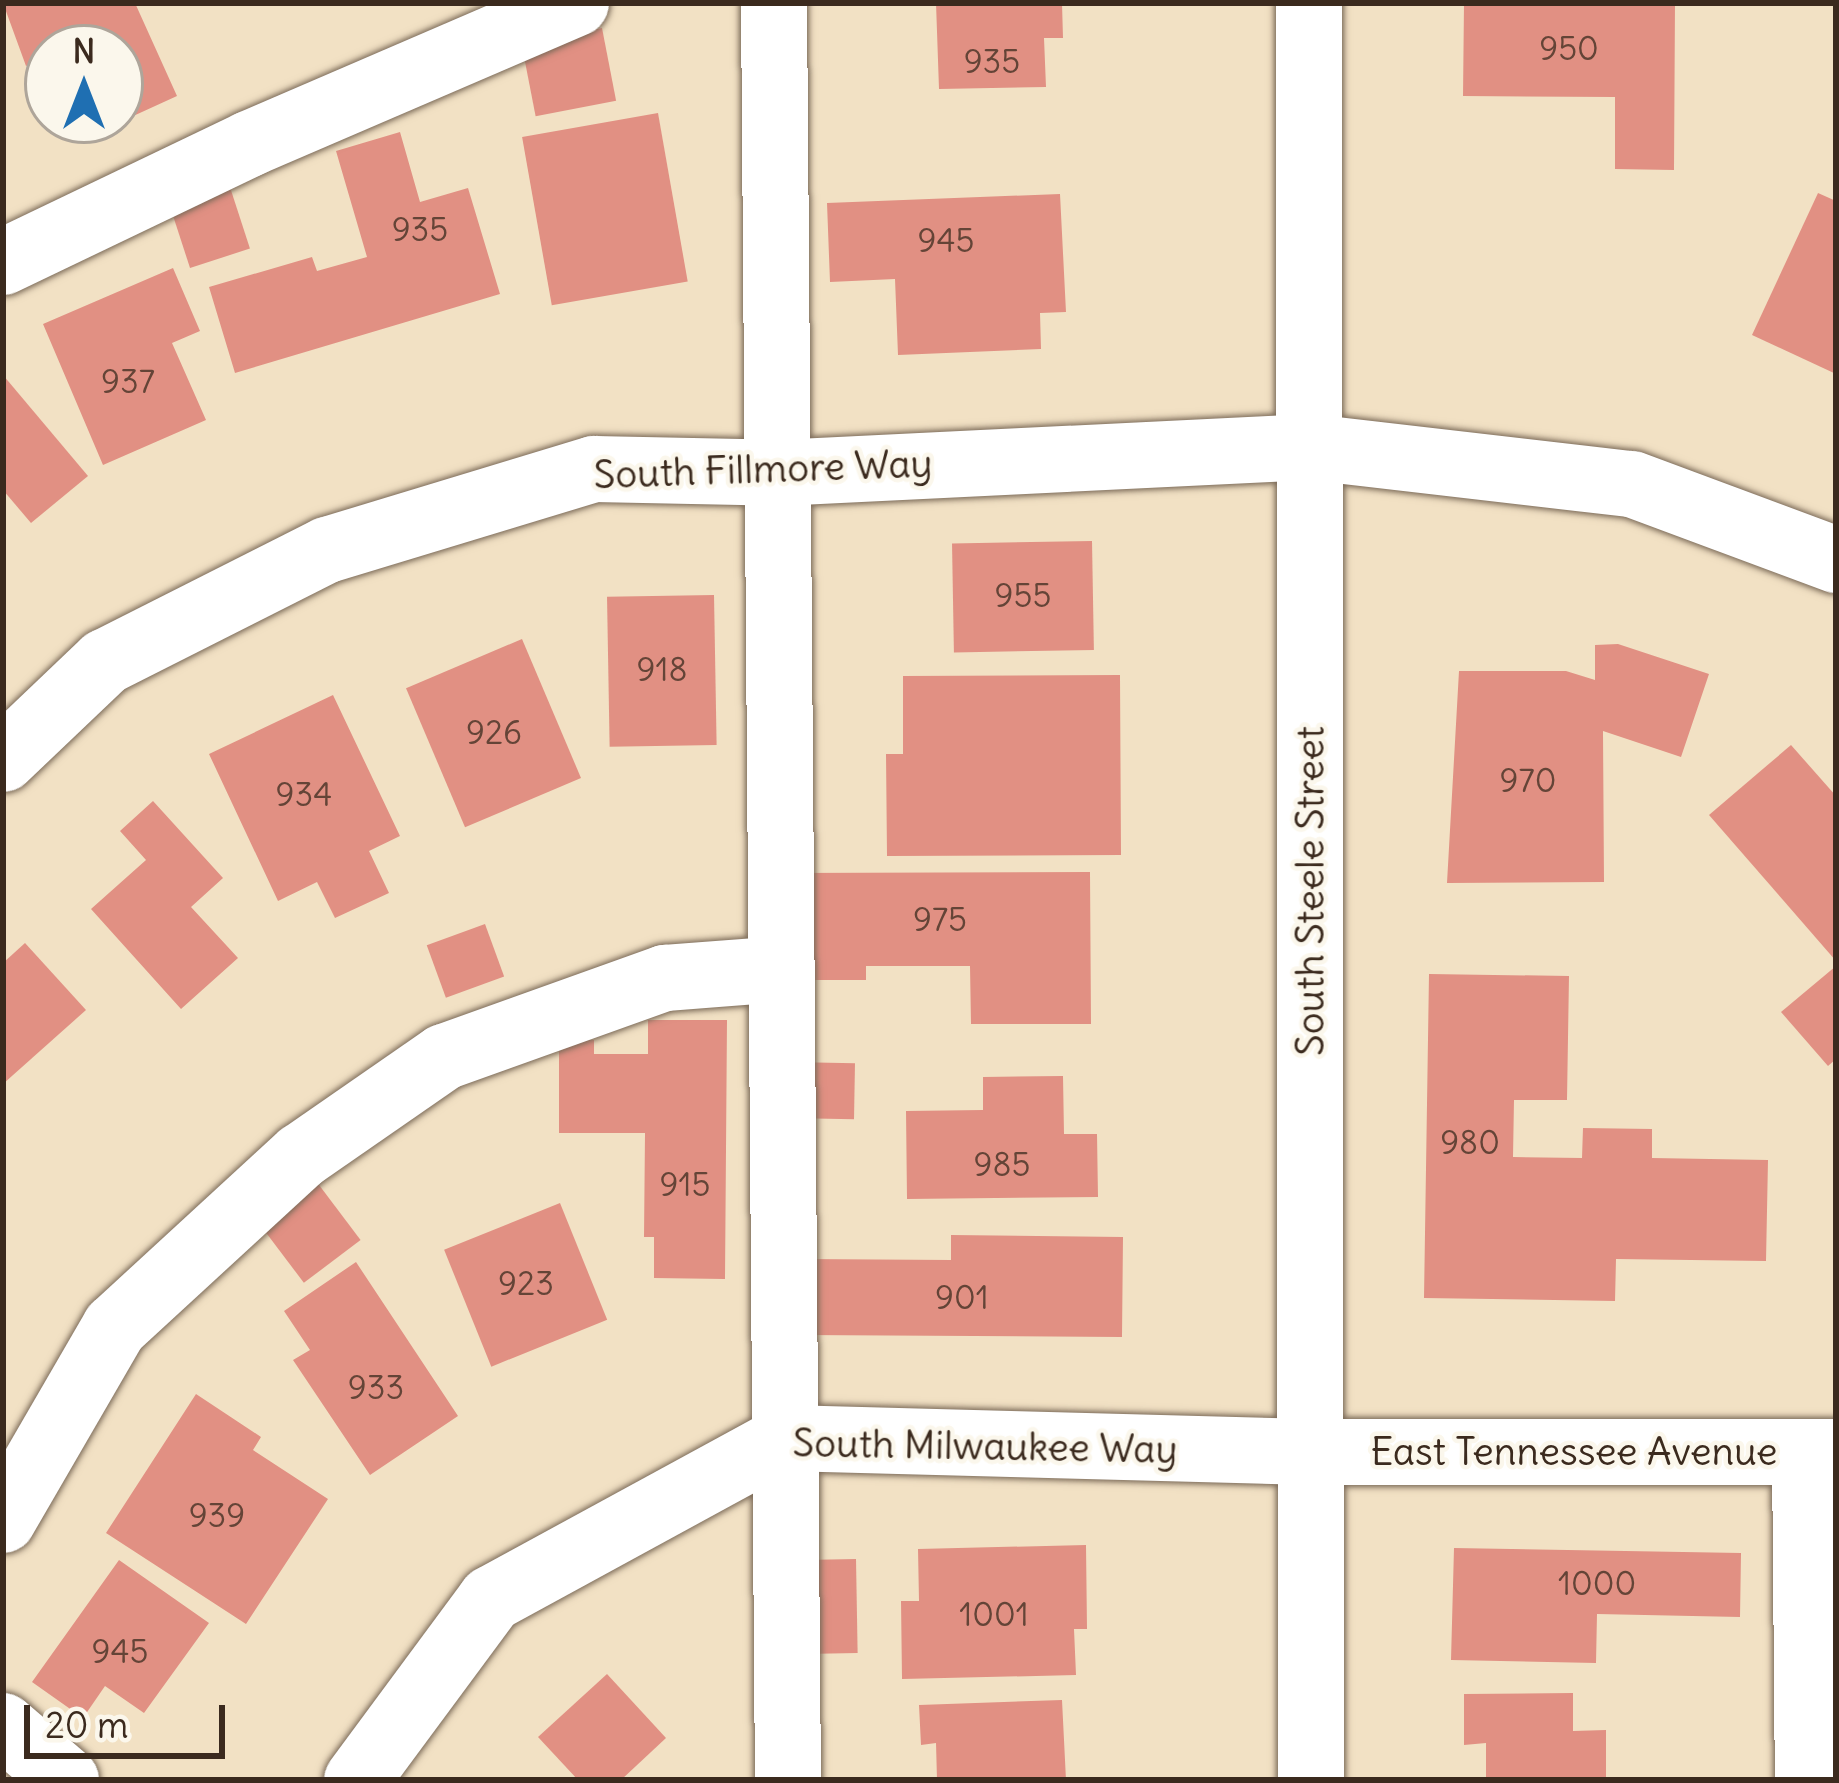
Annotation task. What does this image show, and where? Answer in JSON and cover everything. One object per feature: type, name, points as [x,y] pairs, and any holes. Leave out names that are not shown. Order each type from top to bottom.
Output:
[{"type":"street","points":[[3,262],[292,124],[577,3]]},
{"type":"street","points":[[774,3],[788,1780]]},
{"type":"street","name":"South Steele Street","points":[[1310,3],[1311,1780]]},
{"type":"street","name":"South Fillmore Way","points":[[3,759],[105,662],[327,550],[594,470],[778,473],[1310,447],[1633,484],[1836,560]]},
{"type":"street","points":[[3,1520],[115,1328],[301,1156],[444,1057],[665,978],[782,969]]},
{"type":"street","name":"South Milwaukee Way","points":[[357,1780],[491,1599],[786,1438],[1311,1451]]},
{"type":"street","name":"East Tennessee Avenue","points":[[1311,1451],[1821,1451]]},
{"type":"street","points":[[1808,1780],[1821,1451]]},
{"type":"street","points":[[3,1726],[66,1780]]},
{"type":"building","points":[[3,3],[135,3],[177,96],[144,111],[144,24],[24,24],[24,61]]},
{"type":"building","points":[[936,3],[1062,3],[1063,38],[1044,38],[1046,87],[939,89]]},
{"type":"building","points":[[1464,3],[1675,3],[1674,170],[1615,169],[1615,97],[1463,96]]},
{"type":"building","points":[[602,28],[616,101],[536,116],[522,44]]},
{"type":"building","points":[[658,113],[688,281],[552,305],[522,137]]},
{"type":"building","points":[[400,132],[420,202],[468,188],[500,294],[235,373],[209,287],[312,257],[317,271],[367,257],[336,151]]},
{"type":"building","points":[[228,181],[250,249],[190,268],[168,200]]},
{"type":"building","points":[[1818,193],[1836,201],[1836,374],[1752,335]]},
{"type":"building","points":[[1060,194],[1066,312],[1040,313],[1041,349],[898,355],[895,279],[830,282],[827,203]]},
{"type":"building","points":[[173,268],[200,331],[172,343],[206,420],[103,465],[43,324]]},
{"type":"building","points":[[3,375],[88,476],[31,523],[3,490]]},
{"type":"building","points":[[1092,541],[1094,650],[954,652],[952,543]]},
{"type":"building","points":[[714,595],[717,745],[610,747],[607,597]]},
{"type":"building","points":[[522,639],[581,778],[465,827],[406,688]]},
{"type":"building","points":[[1618,644],[1709,674],[1681,757],[1603,731],[1604,882],[1447,883],[1459,671],[1566,671],[1595,680],[1595,645]]},
{"type":"building","points":[[1120,675],[1121,855],[887,856],[886,754],[903,754],[903,676]]},
{"type":"building","points":[[333,695],[400,836],[369,851],[389,893],[335,918],[317,882],[278,901],[209,754]]},
{"type":"building","points":[[1791,745],[1836,796],[1836,961],[1709,815]]},
{"type":"building","points":[[153,801],[223,878],[191,907],[238,958],[181,1009],[91,909],[146,860],[120,831]]},
{"type":"building","points":[[1090,872],[1091,1024],[971,1024],[970,966],[866,966],[866,980],[789,980],[789,873]]},
{"type":"building","points":[[485,924],[504,977],[446,998],[427,945]]},
{"type":"building","points":[[25,943],[86,1010],[3,1084],[3,963]]},
{"type":"building","points":[[1836,966],[1836,1059],[1828,1066],[1781,1012]]},
{"type":"building","points":[[1429,974],[1569,976],[1567,1100],[1514,1100],[1513,1157],[1582,1158],[1583,1128],[1652,1129],[1652,1158],[1768,1160],[1766,1261],[1616,1259],[1615,1301],[1424,1298]]},
{"type":"building","points":[[648,1020],[727,1020],[725,1279],[654,1278],[654,1237],[644,1237],[645,1133],[559,1133],[559,1039],[594,1040],[594,1054],[648,1054]]},
{"type":"building","points":[[790,1062],[855,1063],[854,1119],[789,1118]]},
{"type":"building","points":[[1063,1076],[1064,1134],[1097,1134],[1098,1197],[907,1199],[906,1111],[983,1110],[983,1077]]},
{"type":"building","points":[[307,1169],[361,1240],[304,1283],[250,1212]]},
{"type":"building","points":[[560,1203],[607,1320],[491,1367],[444,1250]]},
{"type":"building","points":[[951,1235],[1123,1237],[1122,1337],[801,1335],[802,1259],[951,1260]]},
{"type":"building","points":[[356,1262],[458,1416],[370,1475],[293,1360],[310,1350],[284,1311]]},
{"type":"building","points":[[196,1394],[261,1437],[253,1450],[328,1499],[246,1624],[106,1533]]},
{"type":"building","points":[[1086,1545],[1087,1629],[1074,1629],[1076,1675],[902,1679],[901,1601],[919,1601],[918,1549]]},
{"type":"building","points":[[1454,1548],[1741,1553],[1740,1617],[1597,1614],[1596,1663],[1451,1660]]},
{"type":"building","points":[[856,1559],[858,1653],[792,1654],[790,1560]]},
{"type":"building","points":[[119,1560],[209,1623],[144,1713],[105,1686],[83,1718],[32,1682]]},
{"type":"building","points":[[607,1674],[666,1738],[621,1780],[578,1780],[538,1737]]},
{"type":"building","points":[[1573,1693],[1573,1731],[1606,1730],[1606,1780],[1486,1780],[1486,1743],[1464,1745],[1464,1694]]},
{"type":"building","points":[[1062,1700],[1066,1780],[937,1780],[936,1743],[921,1745],[919,1705]]}]
